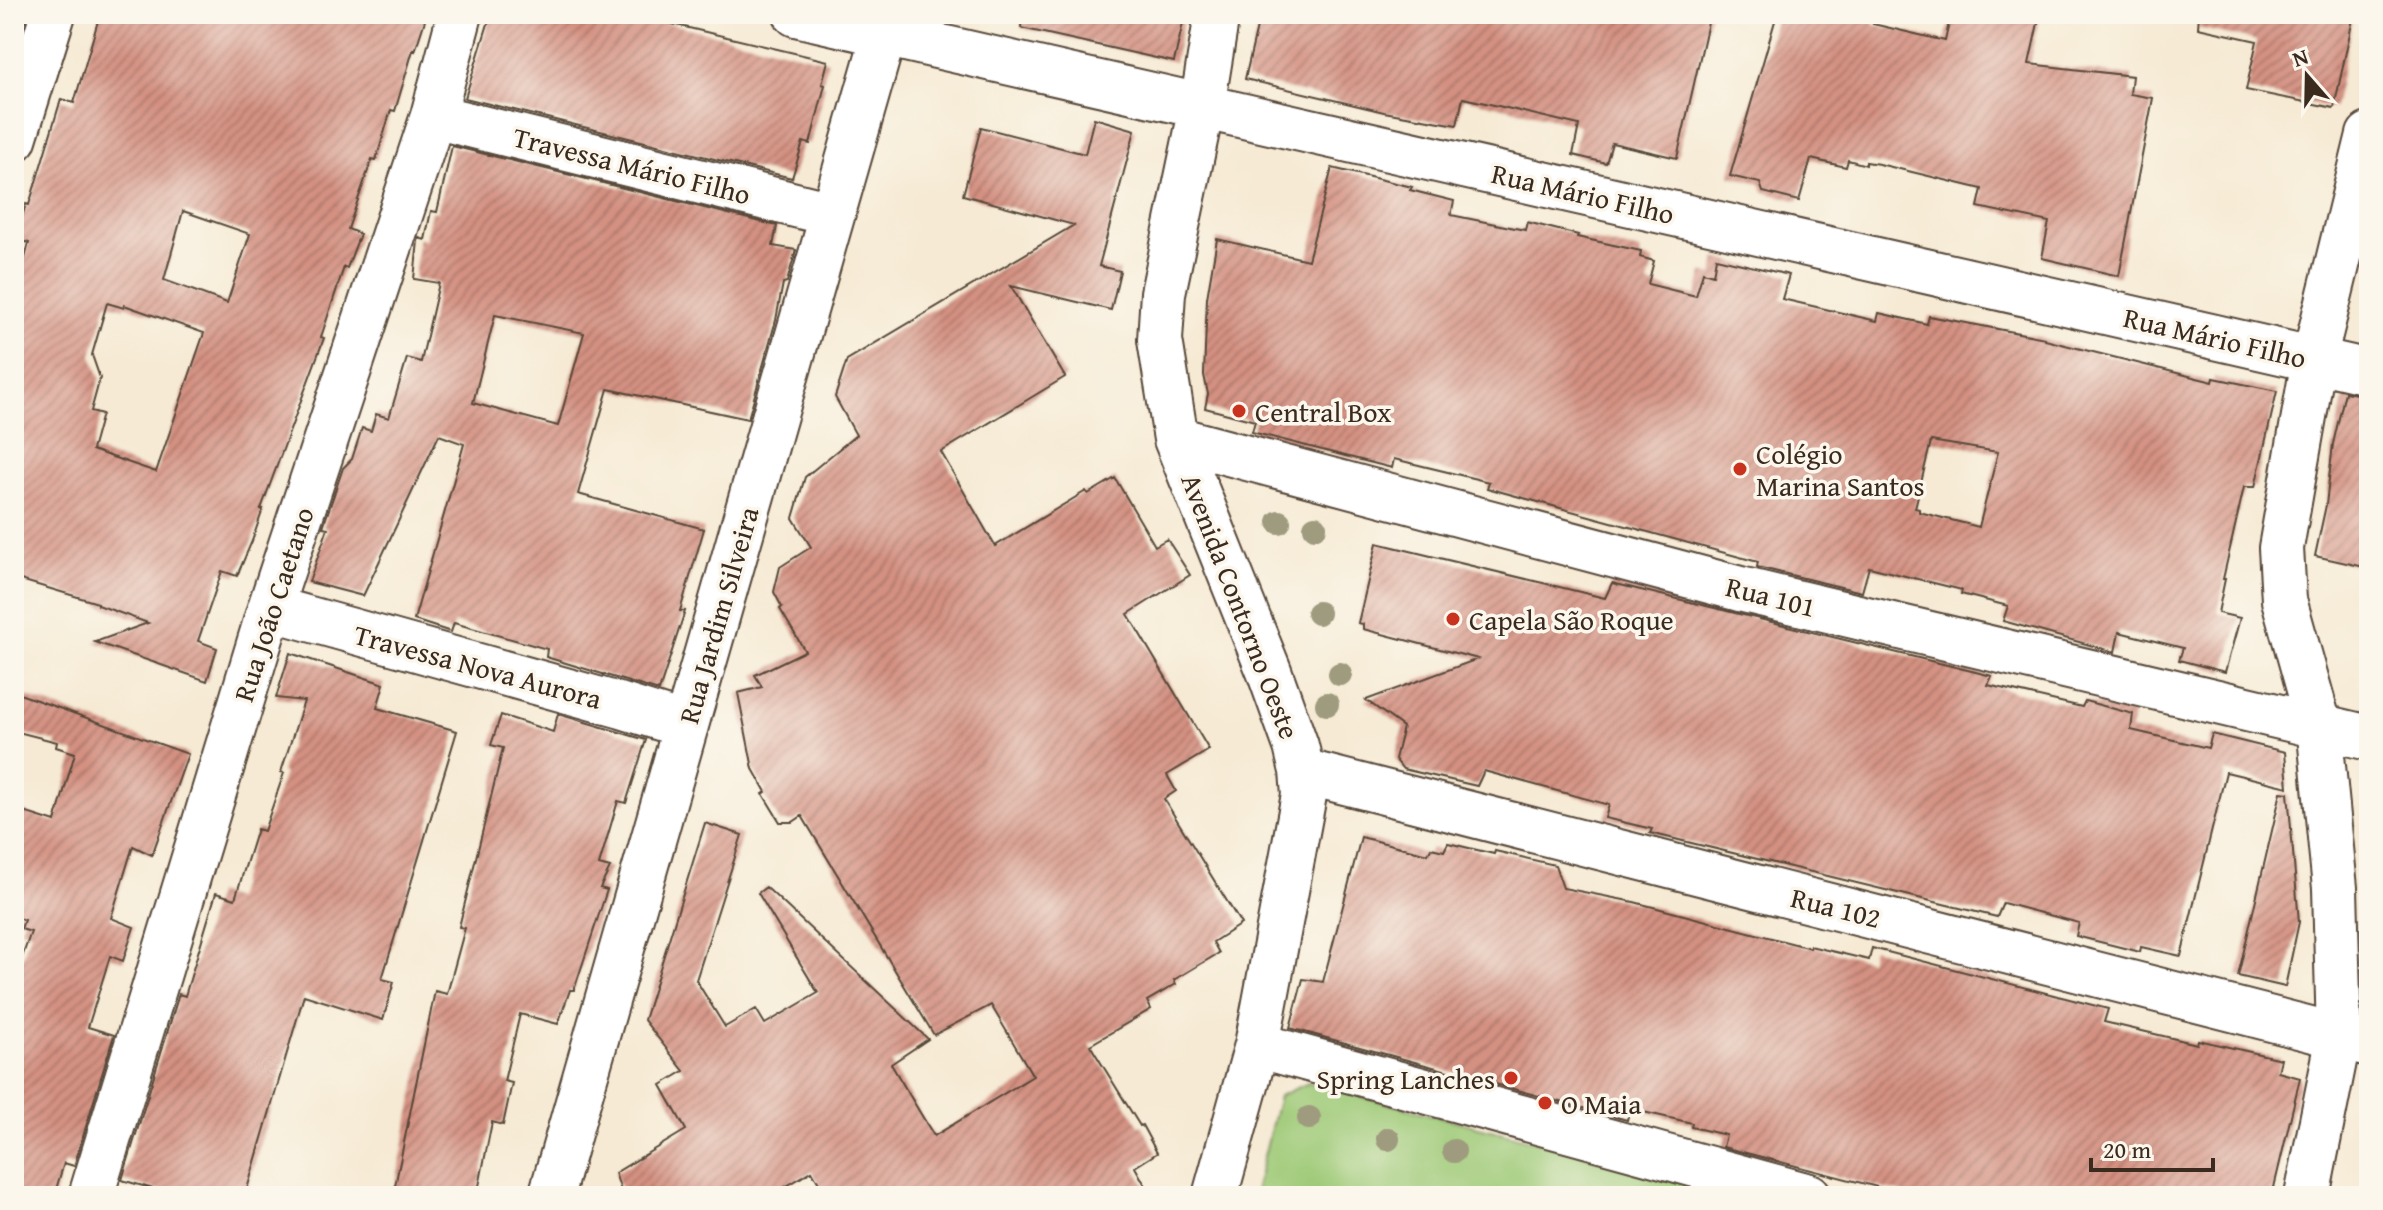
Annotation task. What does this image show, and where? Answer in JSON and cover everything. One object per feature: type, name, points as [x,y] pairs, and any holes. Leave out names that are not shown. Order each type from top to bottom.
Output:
[{"type":"street","points":[[14,139],[53,14]]},
{"type":"street","name":"Rua João Caetano","points":[[91,1196],[270,608],[433,116],[460,14]]},
{"type":"street","name":"Rua Mário Filho","points":[[796,14],[2369,372]]},
{"type":"street","name":"Avenida Contorno Oeste","points":[[1215,1196],[1257,1045],[1304,795],[1302,771],[1269,671],[1176,439],[1160,340],[1163,293],[1202,107],[1217,14]]},
{"type":"street","name":"Rua Jardim Silveira","points":[[551,1196],[884,35]]},
{"type":"street","name":"Travessa Mário Filho","points":[[433,116],[832,214]]},
{"type":"street","points":[[2307,1196],[2354,1040],[2319,725],[2284,600],[2281,548],[2314,359],[2369,135]]},
{"type":"street","name":"Rua 101","points":[[1176,439],[1740,589],[2369,738]]},
{"type":"street","name":"Travessa Nova Aurora","points":[[270,608],[686,726]]},
{"type":"street","name":"Rua 102","points":[[1302,771],[2354,1040]]},
{"type":"street","points":[[1257,1045],[1809,1196]]},
{"type":"green space","points":[[1308,1083],[1747,1196],[1254,1196],[1279,1096]]},
{"type":"building","points":[[100,14],[427,14],[395,111],[391,110],[376,160],[372,159],[348,229],[360,234],[347,268],[344,267],[321,337],[324,338],[252,541],[237,576],[222,571],[198,641],[217,648],[207,681],[95,642],[148,623],[98,603],[14,578],[14,299],[29,243],[15,239],[26,204],[29,205],[61,99],[74,103]],"holes":[[[183,211],[250,234],[227,303],[164,280]],[[107,303],[124,308],[124,305],[204,333],[156,472],[92,450],[102,414],[91,411],[100,378],[92,355]]]},
{"type":"building","points":[[491,14],[630,14],[828,61],[810,144],[803,142],[792,178],[465,98]]},
{"type":"building","points":[[1022,14],[1185,14],[1174,62],[1021,28]]},
{"type":"building","points":[[1260,14],[1710,14],[1677,158],[1612,143],[1606,163],[1573,155],[1579,125],[1494,105],[1463,98],[1457,125],[1384,112],[1245,79]]},
{"type":"building","points":[[1777,14],[1875,14],[1873,24],[1945,41],[1951,14],[2040,14],[2029,64],[2132,76],[2130,94],[2153,98],[2119,276],[2042,258],[2049,222],[1978,207],[1982,189],[1879,164],[1866,162],[1866,165],[1848,160],[1846,167],[1811,159],[1799,201],[1763,192],[1760,183],[1730,176]]},
{"type":"building","points":[[2199,14],[2354,14],[2334,108],[2246,90],[2257,41],[2198,28]]},
{"type":"building","points":[[1094,118],[1135,130],[1099,266],[1120,271],[1111,310],[1011,286],[1065,377],[941,452],[995,546],[1086,491],[1088,494],[1115,478],[1155,546],[1167,539],[1190,575],[1128,614],[1209,750],[1167,775],[1176,791],[1164,799],[1241,924],[1213,942],[1219,953],[1174,980],[1176,984],[1147,1001],[1151,1009],[1090,1045],[1157,1153],[1135,1167],[1145,1185],[1126,1196],[826,1196],[812,1171],[770,1196],[623,1196],[615,1173],[686,1130],[661,1085],[684,1071],[644,1020],[705,823],[742,835],[696,980],[725,1027],[756,1009],[765,1024],[818,993],[758,893],[766,887],[928,1039],[891,1064],[934,1136],[1033,1076],[991,1005],[934,1035],[802,816],[793,822],[780,822],[763,794],[766,792],[753,769],[738,693],[762,687],[755,675],[805,651],[780,609],[782,607],[774,592],[780,567],[811,547],[793,518],[805,477],[856,435],[835,397],[847,360],[1074,225],[963,195],[981,127],[1085,154]]},
{"type":"building","points":[[452,146],[777,226],[773,246],[796,250],[787,282],[783,283],[776,320],[748,419],[608,389],[578,494],[704,529],[680,611],[685,611],[659,691],[546,657],[547,649],[454,623],[451,632],[414,620],[464,444],[439,435],[363,596],[309,582],[328,528],[323,527],[343,468],[352,459],[362,428],[371,431],[376,414],[389,418],[407,358],[421,362],[439,283],[414,279],[418,241],[419,238],[425,240],[431,211],[437,212]],"holes":[[[495,315],[584,333],[558,426],[473,403]]]},
{"type":"building","points":[[1332,168],[1412,187],[1410,190],[1454,201],[1451,215],[1525,230],[1527,222],[1641,251],[1640,257],[1654,261],[1648,284],[1696,296],[1703,272],[1713,275],[1716,258],[1789,275],[1782,299],[1877,321],[1879,313],[1927,324],[1929,316],[2045,338],[2213,382],[2214,378],[2277,391],[2255,487],[2244,487],[2223,579],[2218,613],[2240,618],[2225,672],[2179,660],[2183,648],[2119,632],[2115,652],[2003,621],[2008,606],[1961,594],[1962,590],[1869,567],[1862,592],[1757,567],[1758,562],[1487,488],[1489,482],[1394,459],[1392,468],[1252,432],[1255,421],[1205,408],[1208,394],[1204,375],[1207,298],[1217,239],[1308,260]],"holes":[[[1931,441],[1998,452],[1979,527],[1919,512],[1915,508]]]},
{"type":"building","points":[[2345,392],[2369,396],[2369,568],[2315,556],[2326,505],[2333,444]]},
{"type":"building","points":[[1377,543],[1605,598],[1612,583],[1992,676],[1988,685],[2082,707],[2085,701],[2133,714],[2131,730],[2208,748],[2212,734],[2285,752],[2288,787],[2226,772],[2181,956],[2141,947],[2140,952],[2076,936],[2079,923],[2003,903],[1997,917],[1650,833],[1652,829],[1605,818],[1609,805],[1484,771],[1477,786],[1403,769],[1395,759],[1403,727],[1366,700],[1478,659],[1363,629],[1363,624],[1358,623]]},
{"type":"building","points":[[290,653],[384,684],[377,708],[457,731],[382,979],[394,982],[383,1020],[304,995],[245,1196],[178,1196],[122,1180],[179,994],[185,996],[216,893],[235,899],[257,829],[264,831],[284,773],[281,772],[304,701],[276,698]]},
{"type":"building","points":[[14,692],[188,754],[152,855],[133,846],[111,918],[134,927],[123,961],[110,956],[88,1027],[114,1035],[74,1166],[64,1163],[54,1196],[14,1196],[14,980],[31,932],[21,929],[24,920],[14,917],[14,833],[21,811],[55,822],[75,753],[56,747],[57,742],[14,731]]},
{"type":"building","points":[[558,714],[646,740],[626,803],[618,801],[599,865],[610,868],[600,888],[607,890],[574,990],[570,990],[558,1024],[520,1014],[504,1081],[512,1083],[503,1125],[492,1122],[477,1196],[393,1196],[435,991],[447,994],[465,928],[459,927],[503,748],[491,745],[501,715],[553,732]]},
{"type":"building","points":[[2281,792],[2288,793],[2299,922],[2285,987],[2238,976]]},
{"type":"building","points":[[1361,837],[1428,854],[1431,848],[1444,851],[1448,843],[1555,865],[1563,888],[1634,902],[1810,948],[1869,960],[1872,948],[2108,1009],[2104,1022],[2197,1044],[2198,1040],[2281,1059],[2278,1072],[2300,1078],[2272,1196],[1912,1196],[1723,1147],[1726,1135],[1691,1127],[1692,1123],[1630,1109],[1627,1120],[1290,1028],[1303,979],[1323,982]]},
{"type":"place","name":"Central Box","points":[[1239,411]]},
{"type":"place","name":"Colégio Marina Santos","points":[[1740,469]]},
{"type":"place","name":"Capela São Roque","points":[[1453,619]]},
{"type":"place","name":"Spring Lanches","points":[[1511,1078]]},
{"type":"place","name":"O Maia","points":[[1545,1103]]}]
